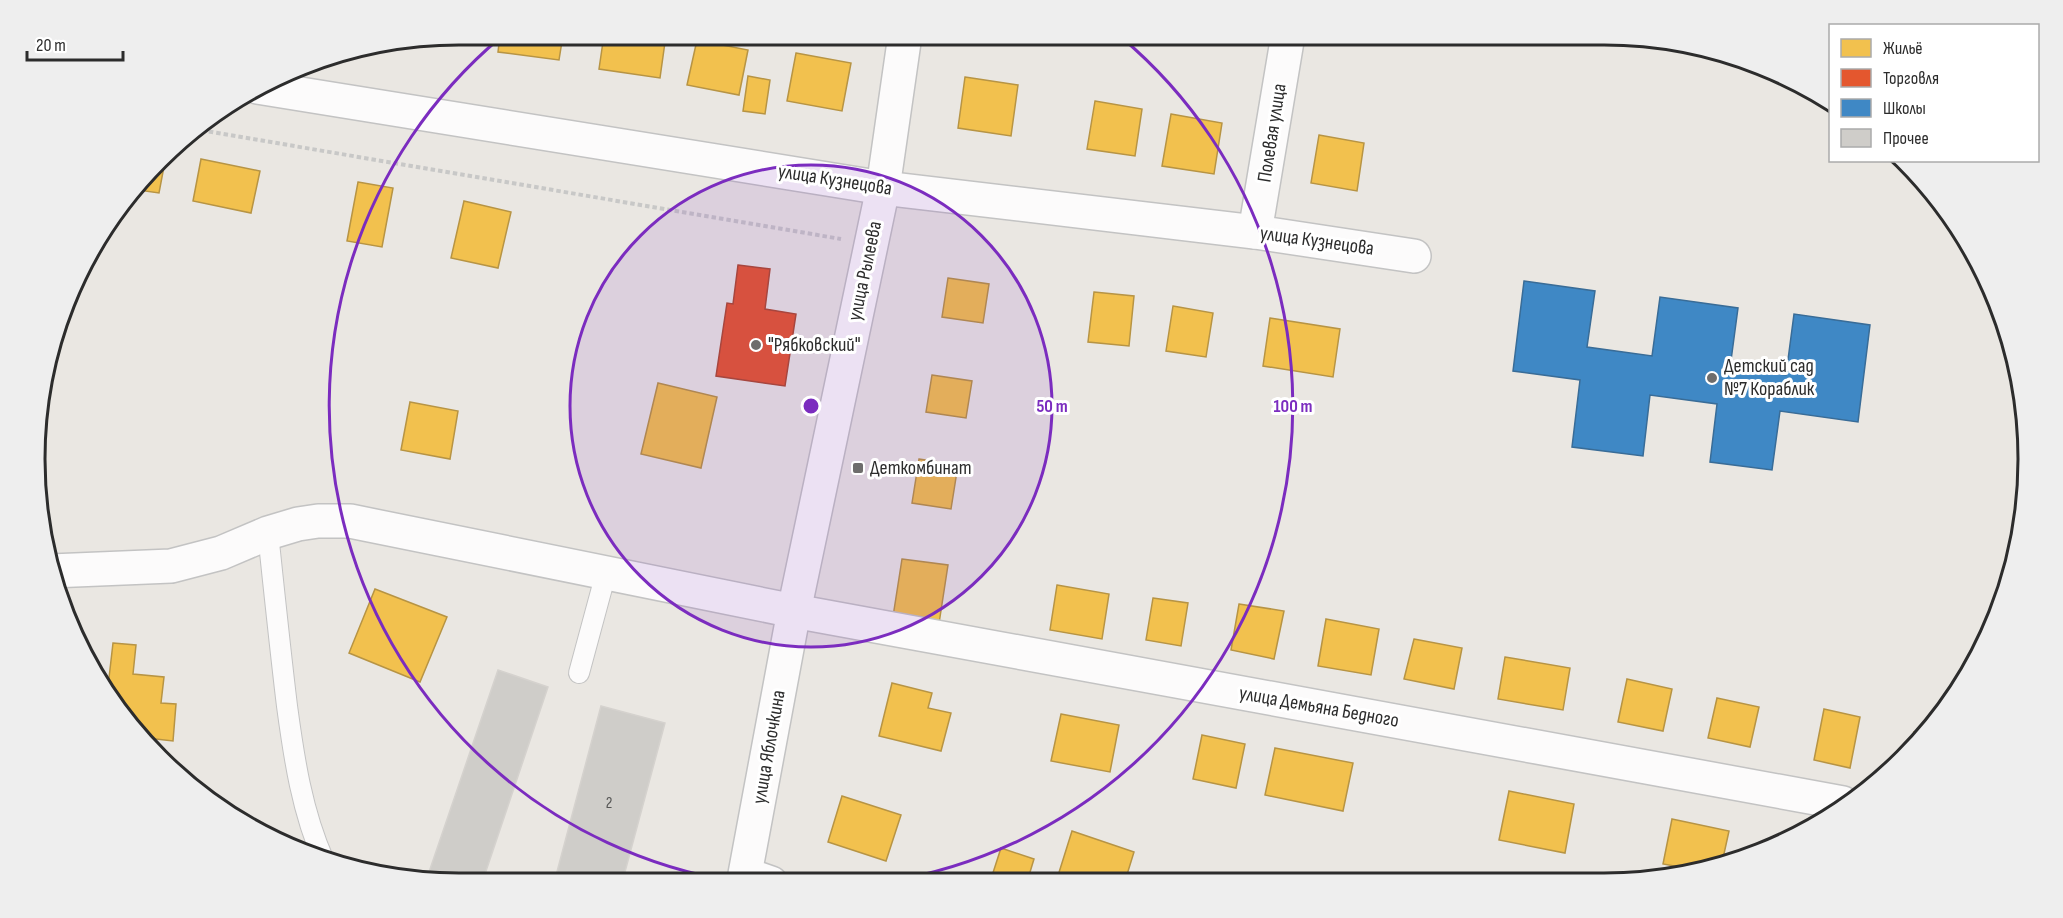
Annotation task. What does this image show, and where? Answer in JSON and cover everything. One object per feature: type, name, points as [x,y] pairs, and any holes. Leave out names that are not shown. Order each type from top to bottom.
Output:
[{"type":"street","name":"улица Рылеева","points":[[794,611],[883,189],[903,45]]},
{"type":"street","name":"Полевая улица","points":[[1255,232],[1286,45]]},
{"type":"street","name":"улица Кузнецова","points":[[273,90],[883,189],[1255,232],[1414,256]]},
{"type":"street","name":"улица Демьяна Бедного","points":[[60,571],[171,566],[220,553],[268,533],[298,524],[318,521],[350,521],[794,611],[1836,802]]},
{"type":"street","name":"улица Яблочкина","points":[[754,873],[794,611]]},
{"type":"lane","points":[[268,533],[281,661],[295,765],[317,848]]},
{"type":"lane","points":[[579,673],[606,573]]},
{"type":"path","points":[[207,131],[871,244]]},
{"type":"building: Жильё","points":[[499,45],[561,45],[559,60],[498,52]]},
{"type":"building: Жильё","points":[[603,45],[665,45],[660,78],[599,69]]},
{"type":"building: Жильё","points":[[696,45],[722,45],[748,50],[739,95],[687,85]]},
{"type":"building: Жильё","points":[[796,53],[851,63],[842,111],[787,101]]},
{"type":"building: Жильё","points":[[748,76],[770,80],[765,114],[743,111]]},
{"type":"building: Жильё","points":[[965,77],[1018,85],[1011,136],[958,128]]},
{"type":"building: Жильё","points":[[1095,101],[1142,109],[1135,156],[1087,149]]},
{"type":"building: Жильё","points":[[1171,114],[1222,123],[1214,174],[1162,166]]},
{"type":"building: Жильё","points":[[1319,135],[1364,143],[1357,191],[1311,183]]},
{"type":"building: Жильё","points":[[201,159],[260,171],[251,213],[193,201]]},
{"type":"building: Жильё","points":[[164,169],[159,193],[144,191]]},
{"type":"building: Жильё","points":[[358,182],[393,188],[382,247],[347,241]]},
{"type":"building: Жильё","points":[[464,201],[511,212],[498,268],[451,258]]},
{"type":"building: Жильё","points":[[948,278],[989,284],[983,323],[942,317]]},
{"type":"building: Жильё","points":[[1094,292],[1134,296],[1129,346],[1088,342]]},
{"type":"building: Жильё","points":[[1173,306],[1213,313],[1206,357],[1166,351]]},
{"type":"building: Жильё","points":[[1270,318],[1340,329],[1333,377],[1263,366]]},
{"type":"building: Жильё","points":[[932,375],[972,381],[966,418],[926,412]]},
{"type":"building: Жильё","points":[[658,383],[717,397],[701,468],[641,454]]},
{"type":"building: Жильё","points":[[410,402],[458,411],[450,459],[401,450]]},
{"type":"building: Жильё","points":[[919,459],[958,465],[951,509],[912,503]]},
{"type":"building: Жильё","points":[[902,559],[948,565],[938,630],[892,623]]},
{"type":"building: Жильё","points":[[1057,585],[1109,594],[1102,639],[1050,630]]},
{"type":"building: Жильё","points":[[375,589],[447,617],[420,682],[349,653]]},
{"type":"building: Жильё","points":[[1153,598],[1188,603],[1181,646],[1146,640]]},
{"type":"building: Жильё","points":[[1239,604],[1284,611],[1274,659],[1231,650]]},
{"type":"building: Жильё","points":[[1326,619],[1379,629],[1371,675],[1318,666]]},
{"type":"building: Жильё","points":[[1414,639],[1462,648],[1454,689],[1404,679]]},
{"type":"building: Жильё","points":[[113,643],[136,645],[133,674],[164,677],[161,703],[176,704],[173,741],[154,739],[131,711],[109,678]]},
{"type":"building: Жильё","points":[[1505,657],[1570,668],[1563,710],[1498,699]]},
{"type":"building: Жильё","points":[[1627,679],[1672,689],[1663,731],[1618,722]]},
{"type":"building: Жильё","points":[[892,683],[932,693],[928,708],[951,713],[941,751],[879,736]]},
{"type":"building: Жильё","points":[[1717,698],[1759,707],[1750,747],[1708,738]]},
{"type":"building: Жильё","points":[[1824,709],[1860,717],[1850,768],[1814,760]]},
{"type":"building: Жильё","points":[[1061,714],[1119,725],[1110,772],[1051,761]]},
{"type":"building: Жильё","points":[[1202,735],[1245,744],[1236,788],[1193,779]]},
{"type":"building: Жильё","points":[[1275,748],[1353,763],[1343,811],[1265,795]]},
{"type":"building: Жильё","points":[[1509,791],[1574,804],[1565,853],[1499,840]]},
{"type":"building: Жильё","points":[[842,796],[901,815],[886,861],[828,842]]},
{"type":"building: Жильё","points":[[1672,819],[1729,831],[1724,855],[1676,866],[1663,864]]},
{"type":"building: Жильё","points":[[1072,831],[1134,852],[1127,873],[1059,873]]},
{"type":"building: Жильё","points":[[1001,848],[1034,859],[1030,873],[993,873]]},
{"type":"building: Торговля","name":"\"Рябковский\"","points":[[738,265],[770,269],[765,309],[796,314],[785,386],[716,376],[727,303],[733,304]]},
{"type":"building: Школы","name":"Детский сад №7 Кораблик","points":[[1524,281],[1595,291],[1587,347],[1652,356],[1660,297],[1738,308],[1730,368],[1786,375],[1794,314],[1870,325],[1858,422],[1780,411],[1772,470],[1710,462],[1717,404],[1650,395],[1643,456],[1572,447],[1580,380],[1513,371]]},
{"type":"building: Прочее","points":[[498,670],[548,687],[485,873],[429,872]]},
{"type":"building: Прочее","points":[[601,706],[665,723],[625,873],[557,873]]},
{"type":"place","name":"\"Рябковский\"","points":[[756,345]]},
{"type":"place","name":"Детский сад №7 Кораблик","points":[[1712,378]]},
{"type":"place","name":"Деткомбинат","points":[[858,468]]}]
